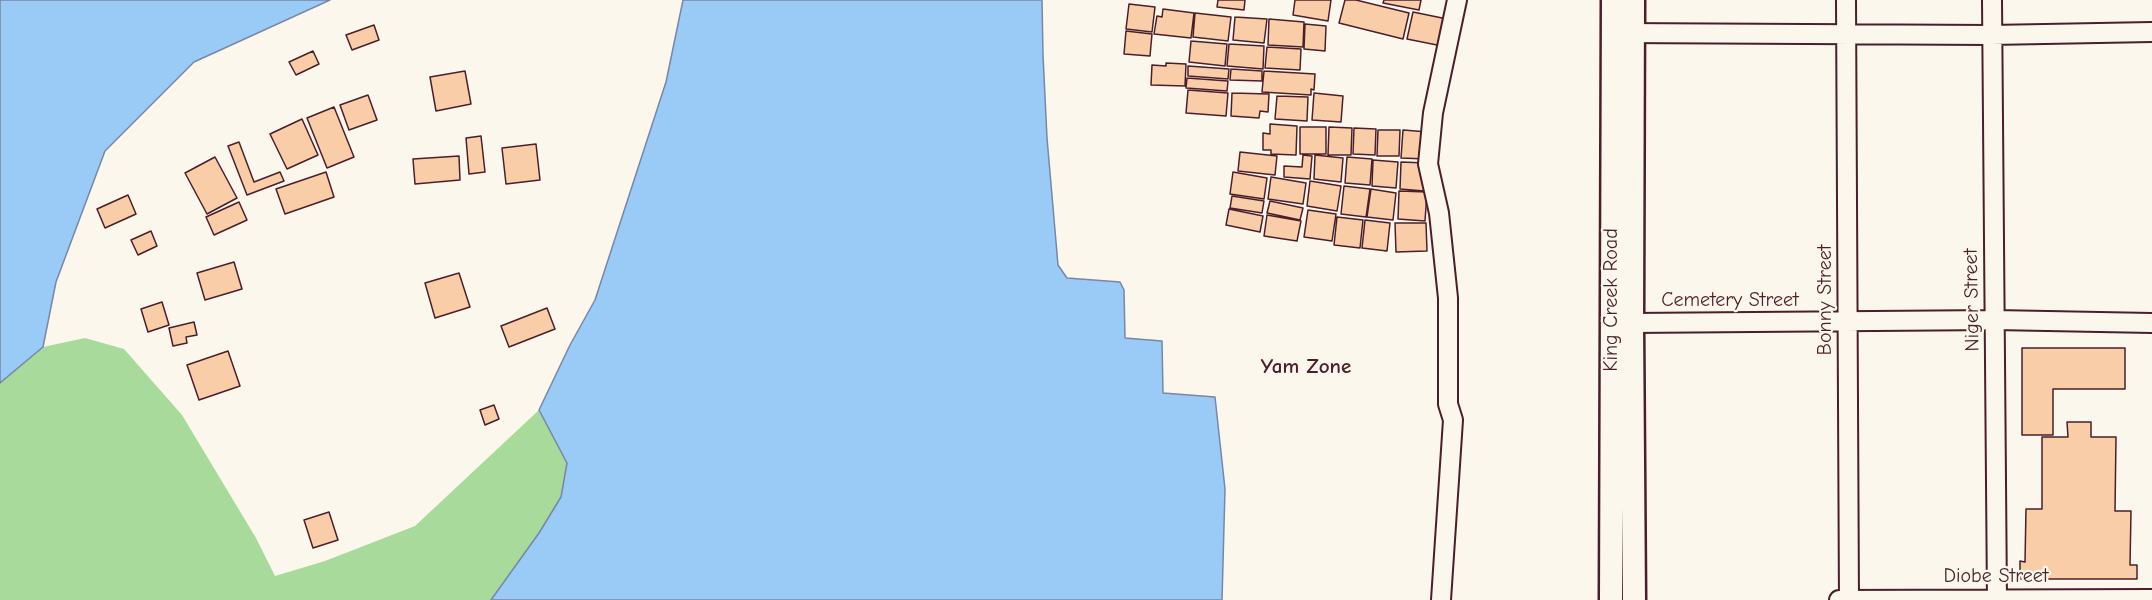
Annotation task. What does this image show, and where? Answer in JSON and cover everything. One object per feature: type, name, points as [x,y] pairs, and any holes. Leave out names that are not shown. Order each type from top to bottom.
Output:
[{"type":"street","points":[[1442,600],[1453,420],[1448,404],[1448,298],[1439,213],[1428,164],[1433,113],[1457,0]]},
{"type":"street","name":"King Creek Road","points":[[1613,0],[1623,34],[1632,323],[1634,600]]},
{"type":"street","name":"King Creek Road","points":[[1611,600],[1623,34],[1634,0]]},
{"type":"street","name":"Bonny Street","points":[[1846,0],[1849,600]]},
{"type":"street","name":"Niger Street","points":[[1992,0],[1997,599]]},
{"type":"street","points":[[1623,34],[1991,35],[2152,32]]},
{"type":"street","name":"Cemetery Street","points":[[1632,323],[1995,320],[2152,323]]},
{"type":"street","name":"Diobe Street","points":[[1839,600],[2152,599]]},
{"type":"green space","points":[[683,0],[686,600],[0,600],[0,383],[43,347],[85,338],[124,349],[182,415],[256,538],[275,576],[325,561],[415,526],[539,410],[570,345],[595,300],[666,82]]},
{"type":"water","points":[[0,0],[330,0],[194,62],[105,151],[56,282],[43,347],[0,383]]},
{"type":"water","points":[[683,0],[1042,0],[1047,138],[1058,265],[1067,278],[1120,282],[1124,290],[1125,338],[1162,341],[1163,393],[1215,397],[1225,489],[1222,600],[491,600],[539,533],[561,497],[567,463],[539,410],[570,345],[595,300],[666,82]]},
{"type":"building","points":[[1218,0],[1245,0],[1244,10],[1217,7]]},
{"type":"building","points":[[1295,0],[1331,0],[1328,21],[1293,15]]},
{"type":"building","points":[[1345,0],[1356,0],[1409,13],[1403,39],[1339,23]]},
{"type":"building","points":[[1384,0],[1421,0],[1419,10],[1383,3]]},
{"type":"building","points":[[1129,4],[1155,7],[1152,32],[1126,29]]},
{"type":"building","points":[[1163,9],[1194,13],[1191,38],[1154,34],[1157,16],[1162,17]]},
{"type":"building","points":[[1413,12],[1447,19],[1442,46],[1407,39]]},
{"type":"building","points":[[1195,13],[1231,17],[1228,41],[1193,37]]},
{"type":"building","points":[[1235,17],[1267,19],[1264,43],[1233,40]]},
{"type":"building","points":[[1269,19],[1304,22],[1303,47],[1268,45]]},
{"type":"building","points":[[1305,24],[1326,26],[1325,51],[1304,49]]},
{"type":"building","points":[[374,25],[379,40],[352,50],[346,35]]},
{"type":"building","points":[[1126,31],[1152,34],[1150,56],[1124,54]]},
{"type":"building","points":[[1191,41],[1227,44],[1225,66],[1189,62]]},
{"type":"building","points":[[1229,44],[1264,46],[1263,69],[1227,66]]},
{"type":"building","points":[[1267,47],[1301,49],[1300,70],[1265,68]]},
{"type":"building","points":[[313,51],[319,64],[296,75],[289,62]]},
{"type":"building","points":[[1166,63],[1186,64],[1185,86],[1151,85],[1152,65],[1166,66]]},
{"type":"building","points":[[1188,66],[1229,69],[1228,79],[1188,76]]},
{"type":"building","points":[[1231,69],[1262,71],[1262,81],[1230,80]]},
{"type":"building","points":[[465,71],[471,104],[436,111],[430,77]]},
{"type":"building","points":[[1264,71],[1315,74],[1314,90],[1311,89],[1311,95],[1262,92]]},
{"type":"building","points":[[1187,78],[1228,81],[1227,91],[1186,88]]},
{"type":"building","points":[[1188,90],[1228,93],[1226,116],[1186,113]]},
{"type":"building","points":[[1232,93],[1269,94],[1268,112],[1260,111],[1259,118],[1231,116]]},
{"type":"building","points":[[1314,93],[1343,96],[1341,122],[1312,120]]},
{"type":"building","points":[[368,95],[377,120],[349,130],[340,105]]},
{"type":"building","points":[[1277,96],[1308,97],[1307,121],[1275,119]]},
{"type":"building","points":[[334,107],[354,157],[327,168],[307,118]]},
{"type":"building","points":[[302,119],[318,155],[287,169],[270,134]]},
{"type":"building","points":[[1270,124],[1297,126],[1296,155],[1271,154],[1271,150],[1263,150],[1263,133],[1270,134]]},
{"type":"building","points":[[1300,127],[1326,127],[1326,154],[1300,154]]},
{"type":"building","points":[[1329,127],[1352,128],[1351,155],[1328,155]]},
{"type":"building","points":[[1354,128],[1376,129],[1375,155],[1353,154]]},
{"type":"building","points":[[1378,130],[1400,130],[1399,156],[1377,156]]},
{"type":"building","points":[[1403,130],[1428,132],[1426,159],[1401,158]]},
{"type":"building","points":[[481,136],[485,172],[469,174],[466,138]]},
{"type":"building","points":[[239,142],[254,182],[280,172],[284,181],[247,195],[228,146]]},
{"type":"building","points":[[536,144],[540,180],[506,184],[502,148]]},
{"type":"building","points":[[1240,152],[1277,156],[1275,175],[1238,171]]},
{"type":"building","points":[[1303,155],[1312,156],[1310,179],[1284,177],[1284,166],[1302,167]]},
{"type":"building","points":[[1315,155],[1343,158],[1341,182],[1314,179]]},
{"type":"building","points":[[459,156],[460,180],[415,184],[413,159]]},
{"type":"building","points":[[215,157],[237,198],[207,214],[185,173]]},
{"type":"building","points":[[1347,157],[1372,159],[1370,185],[1345,183]]},
{"type":"building","points":[[1373,160],[1398,162],[1396,188],[1372,186]]},
{"type":"building","points":[[1401,162],[1426,163],[1424,191],[1400,189]]},
{"type":"building","points":[[326,172],[334,197],[285,214],[276,189]]},
{"type":"building","points":[[1233,172],[1267,178],[1264,199],[1230,194]]},
{"type":"building","points":[[1271,177],[1306,183],[1303,204],[1268,199]]},
{"type":"building","points":[[1310,181],[1341,186],[1337,211],[1307,206]]},
{"type":"building","points":[[1344,186],[1370,189],[1366,217],[1341,214]]},
{"type":"building","points":[[1371,189],[1396,193],[1393,220],[1367,217]]},
{"type":"building","points":[[1399,191],[1427,192],[1425,221],[1398,219]]},
{"type":"building","points":[[128,195],[136,214],[105,228],[97,209]]},
{"type":"building","points":[[1232,196],[1264,201],[1262,213],[1230,208]]},
{"type":"building","points":[[1270,201],[1303,208],[1300,220],[1267,213]]},
{"type":"building","points":[[239,202],[247,220],[214,235],[206,217]]},
{"type":"building","points":[[1229,209],[1263,216],[1260,232],[1226,225]]},
{"type":"building","points":[[1308,210],[1336,214],[1332,241],[1304,237]]},
{"type":"building","points":[[1267,215],[1301,221],[1297,241],[1264,236]]},
{"type":"building","points":[[1337,217],[1363,220],[1360,248],[1334,245]]},
{"type":"building","points":[[1365,220],[1390,223],[1387,251],[1362,248]]},
{"type":"building","points":[[1395,223],[1426,223],[1427,251],[1396,252]]},
{"type":"building","points":[[151,231],[157,246],[138,255],[131,240]]},
{"type":"building","points":[[234,262],[242,289],[205,300],[197,273]]},
{"type":"building","points":[[459,273],[470,307],[435,318],[425,283]]},
{"type":"building","points":[[162,302],[169,325],[148,332],[141,309]]},
{"type":"building","points":[[547,308],[555,329],[509,347],[501,326]]},
{"type":"building","points":[[194,322],[197,335],[186,337],[187,343],[173,346],[169,328]]},
{"type":"building","points":[[2022,348],[2125,348],[2125,389],[2053,389],[2053,435],[2022,435]]},
{"type":"building","points":[[228,351],[240,386],[199,400],[187,365]]},
{"type":"building","points":[[494,405],[499,419],[485,425],[480,410]]},
{"type":"building","points":[[2067,422],[2091,422],[2091,437],[2116,437],[2115,511],[2131,511],[2130,565],[2137,565],[2137,579],[2020,579],[2020,561],[2025,562],[2026,509],[2042,509],[2042,437],[2068,437]]},
{"type":"building","points":[[329,512],[338,540],[313,548],[304,520]]},
{"type":"district","name":"Yam Zone","points":[[1306,367]]}]
